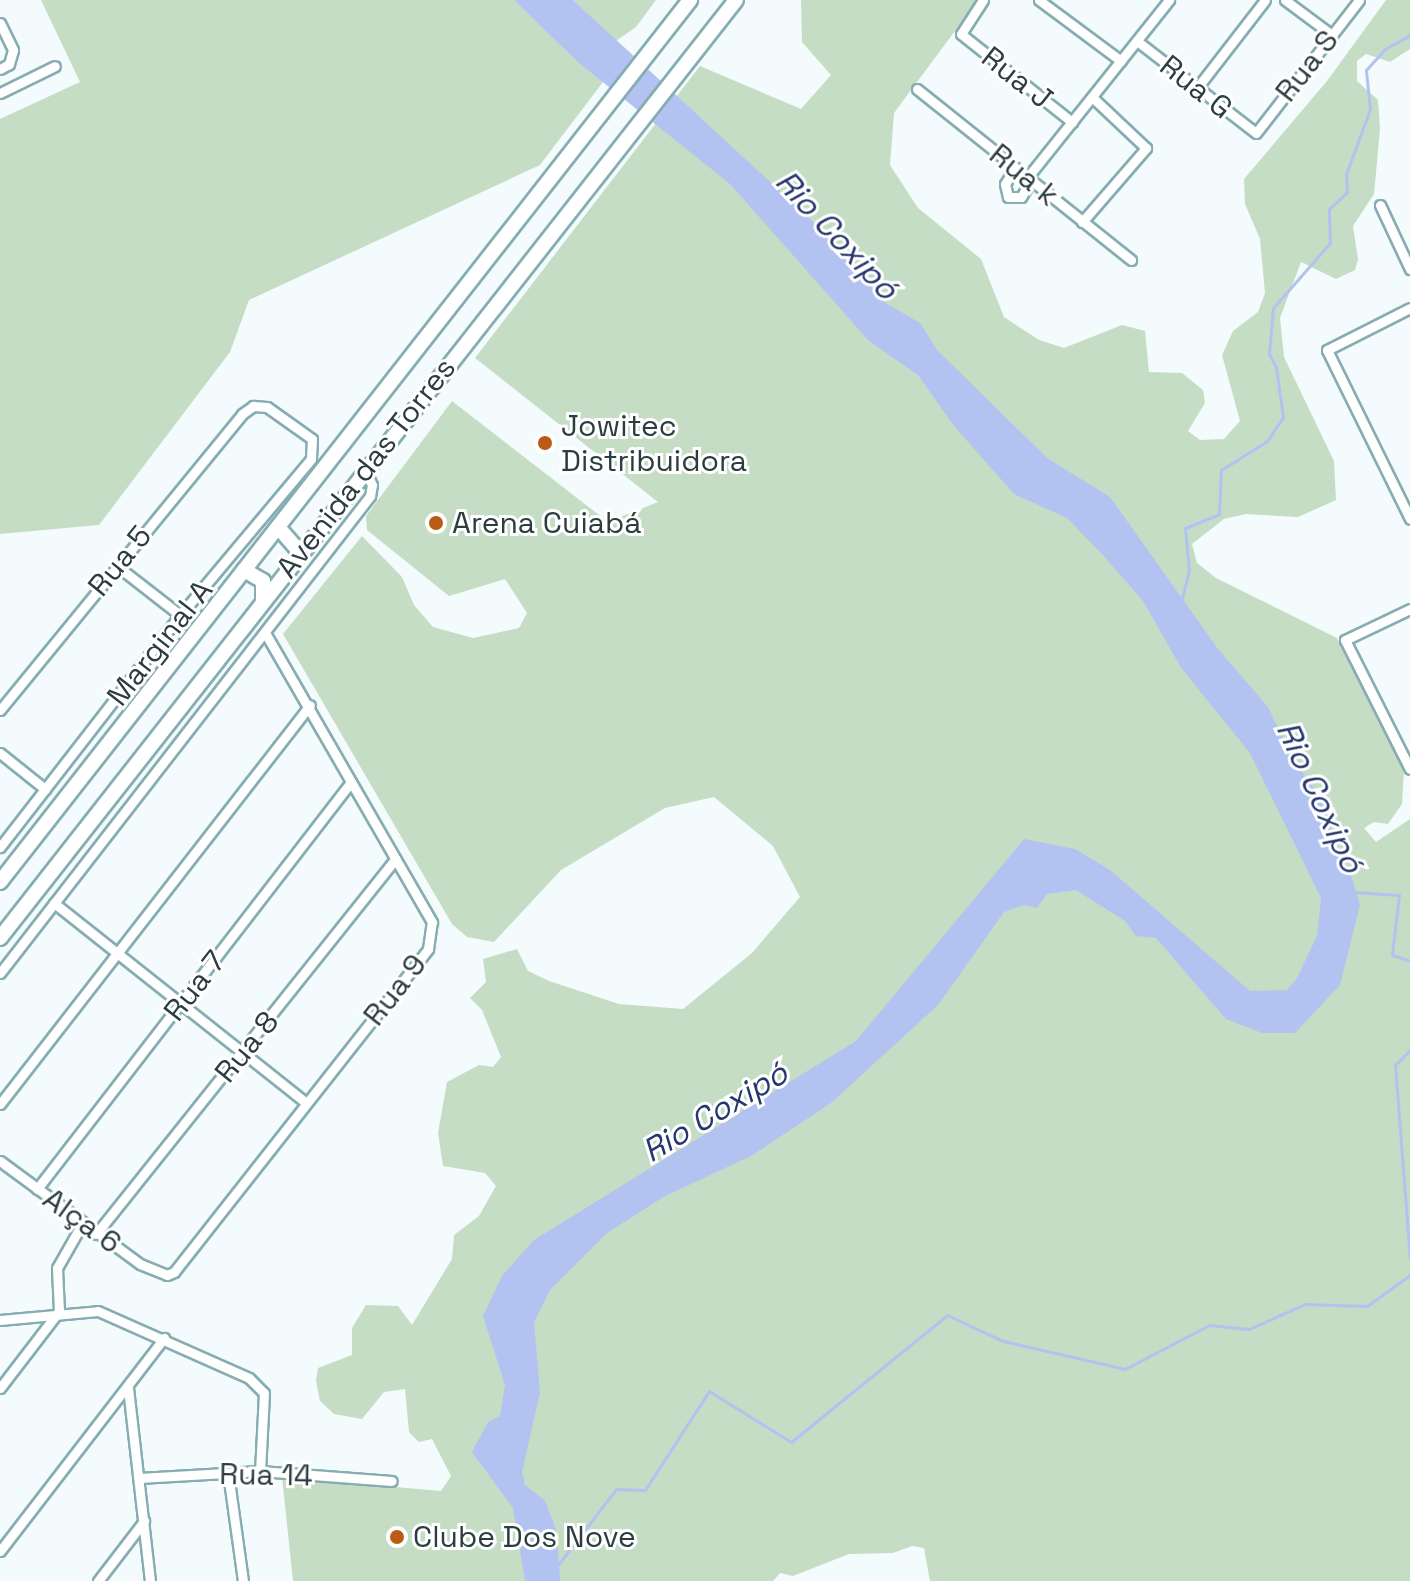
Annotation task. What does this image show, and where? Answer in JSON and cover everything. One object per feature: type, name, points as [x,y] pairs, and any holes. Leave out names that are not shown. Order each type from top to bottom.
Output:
[{"type":"main road","name":"Avenida das Torres","points":[[0,938],[736,0]]},
{"type":"main road","name":"Avenida das Torres","points":[[0,882],[686,5]]},
{"type":"main road","points":[[278,527],[301,553]]},
{"type":"main road","points":[[244,570],[263,581],[263,599]]},
{"type":"street","name":"Rua J","points":[[983,0],[961,34],[1072,122]]},
{"type":"street","points":[[1039,0],[1121,61]]},
{"type":"street","points":[[1197,88],[1265,0]]},
{"type":"street","points":[[1285,0],[1332,35]]},
{"type":"street","name":"Rua S","points":[[1256,133],[1359,0]]},
{"type":"street","points":[[1015,168],[1005,184],[1008,197],[1021,197],[1029,179],[1166,1]]},
{"type":"street","points":[[0,23],[13,50],[9,64],[0,69]]},
{"type":"street","name":"Rua G","points":[[1137,41],[1256,133]]},
{"type":"street","points":[[0,93],[55,66]]},
{"type":"street","name":"Rua k","points":[[917,89],[1131,260]]},
{"type":"street","points":[[1082,222],[1146,148],[1092,97]]},
{"type":"street","points":[[1380,205],[1410,269]]},
{"type":"street","points":[[1410,308],[1327,350],[1410,519]]},
{"type":"street","name":"Marginal A","points":[[0,847],[180,615],[311,459],[312,439],[267,407],[253,406],[242,414]]},
{"type":"street","name":"Rua 5","points":[[0,710],[242,414]]},
{"type":"street","points":[[0,973],[370,496],[372,485],[365,469]]},
{"type":"street","points":[[117,566],[180,615]]},
{"type":"street","points":[[1410,609],[1345,640],[1410,769]]},
{"type":"street","name":"Rua 9","points":[[167,1275],[184,1264],[432,939],[432,922],[310,705],[265,633]]},
{"type":"street","points":[[0,1104],[310,705]]},
{"type":"street","points":[[0,753],[45,789]]},
{"type":"street","name":"Rua 7","points":[[37,1189],[351,782]]},
{"type":"street","name":"Rua 8","points":[[96,1234],[395,859]]},
{"type":"street","points":[[54,903],[305,1102]]},
{"type":"street","name":"Alça 6","points":[[0,1161],[96,1234],[148,1269],[167,1275]]},
{"type":"street","points":[[0,1388],[59,1311],[57,1268],[82,1224]]},
{"type":"street","points":[[0,1320],[59,1311],[98,1311],[249,1378],[264,1393],[260,1471]]},
{"type":"street","points":[[0,1551],[164,1338]]},
{"type":"street","points":[[128,1388],[150,1581]]},
{"type":"street","name":"Rua 14","points":[[139,1478],[260,1471],[392,1481]]},
{"type":"street","points":[[228,1473],[243,1581]]},
{"type":"street","points":[[98,1581],[144,1521]]},
{"type":"green space","points":[[41,0],[514,0],[603,82],[540,165],[249,300],[230,352],[99,525],[0,534],[0,119],[80,82]]},
{"type":"green space","points":[[573,0],[656,0],[636,27],[616,41]]},
{"type":"green space","points":[[801,0],[978,0],[894,113],[890,165],[918,208],[981,259],[1004,317],[1039,340],[1064,348],[1122,325],[1145,331],[1149,372],[1182,373],[1203,390],[1205,403],[1188,431],[1200,440],[1224,439],[1240,421],[1222,355],[1233,331],[1258,312],[1265,293],[1260,239],[1245,204],[1244,179],[1327,81],[1386,0],[1410,0],[1410,49],[1390,62],[1366,54],[1357,61],[1357,81],[1378,100],[1380,129],[1374,194],[1353,226],[1358,259],[1355,270],[1336,279],[1301,262],[1280,318],[1284,357],[1334,461],[1336,500],[1298,517],[1246,514],[1224,519],[1192,544],[1197,563],[1216,578],[1337,638],[1404,770],[1402,804],[1388,824],[1374,822],[1364,828],[1376,842],[1410,819],[1410,1581],[930,1581],[924,1548],[912,1546],[893,1553],[849,1554],[793,1576],[780,1573],[773,1581],[293,1581],[282,1477],[441,1491],[451,1476],[432,1439],[419,1442],[409,1432],[405,1389],[384,1392],[362,1419],[334,1414],[320,1401],[316,1381],[318,1368],[352,1355],[352,1328],[366,1305],[398,1306],[412,1325],[452,1259],[454,1235],[479,1216],[496,1186],[485,1173],[443,1166],[438,1133],[447,1082],[479,1065],[493,1067],[501,1057],[482,1010],[470,998],[486,982],[483,959],[517,949],[528,971],[549,981],[619,1004],[683,1009],[752,953],[800,897],[773,846],[714,797],[665,808],[561,870],[494,942],[467,937],[452,924],[283,634],[362,536],[402,577],[414,605],[433,627],[473,638],[519,628],[527,613],[505,579],[449,596],[367,530],[366,516],[452,401],[608,522],[658,502],[475,358],[700,66],[801,109],[831,75],[802,42]]},
{"type":"water","name":"Rio Coxipó","points":[[514,0],[573,0],[834,241],[884,302],[920,323],[937,350],[1047,458],[1110,497],[1218,649],[1268,707],[1290,753],[1330,813],[1334,851],[1349,869],[1360,905],[1340,985],[1295,1033],[1262,1033],[1226,1019],[1156,938],[1136,936],[1125,921],[1076,890],[1047,894],[1037,908],[1024,905],[1004,912],[938,1005],[831,1103],[751,1156],[665,1196],[607,1233],[550,1290],[534,1322],[540,1392],[522,1472],[525,1485],[545,1501],[557,1532],[560,1581],[525,1581],[513,1508],[472,1452],[488,1422],[500,1416],[505,1385],[483,1316],[502,1276],[534,1240],[856,1041],[1024,839],[1075,849],[1110,870],[1250,991],[1287,990],[1297,978],[1317,936],[1321,898],[1250,753],[1182,669],[1143,601],[1101,553],[1067,518],[1014,494],[954,426],[918,375],[869,341],[730,184],[579,63]]},
{"type":"waterway","points":[[1181,602],[1189,571],[1185,528],[1219,514],[1221,470],[1267,441],[1283,417],[1276,367],[1269,354],[1273,308],[1330,243],[1329,209],[1347,192],[1346,174],[1370,109],[1366,70],[1385,49],[1410,35]]},
{"type":"waterway","points":[[1353,892],[1399,895],[1392,955],[1410,961]]},
{"type":"waterway","points":[[1410,1050],[1395,1065],[1410,1258]]},
{"type":"waterway","points":[[557,1566],[616,1489],[645,1490],[709,1391],[791,1442],[947,1315],[1003,1341],[1125,1369],[1209,1325],[1249,1329],[1305,1304],[1367,1306],[1410,1275]]},
{"type":"place","name":"Jowitec Distribuidora","points":[[545,443]]},
{"type":"place","name":"Arena Cuiabá","points":[[436,523]]},
{"type":"place","name":"Clube Dos Nove","points":[[397,1537]]}]
